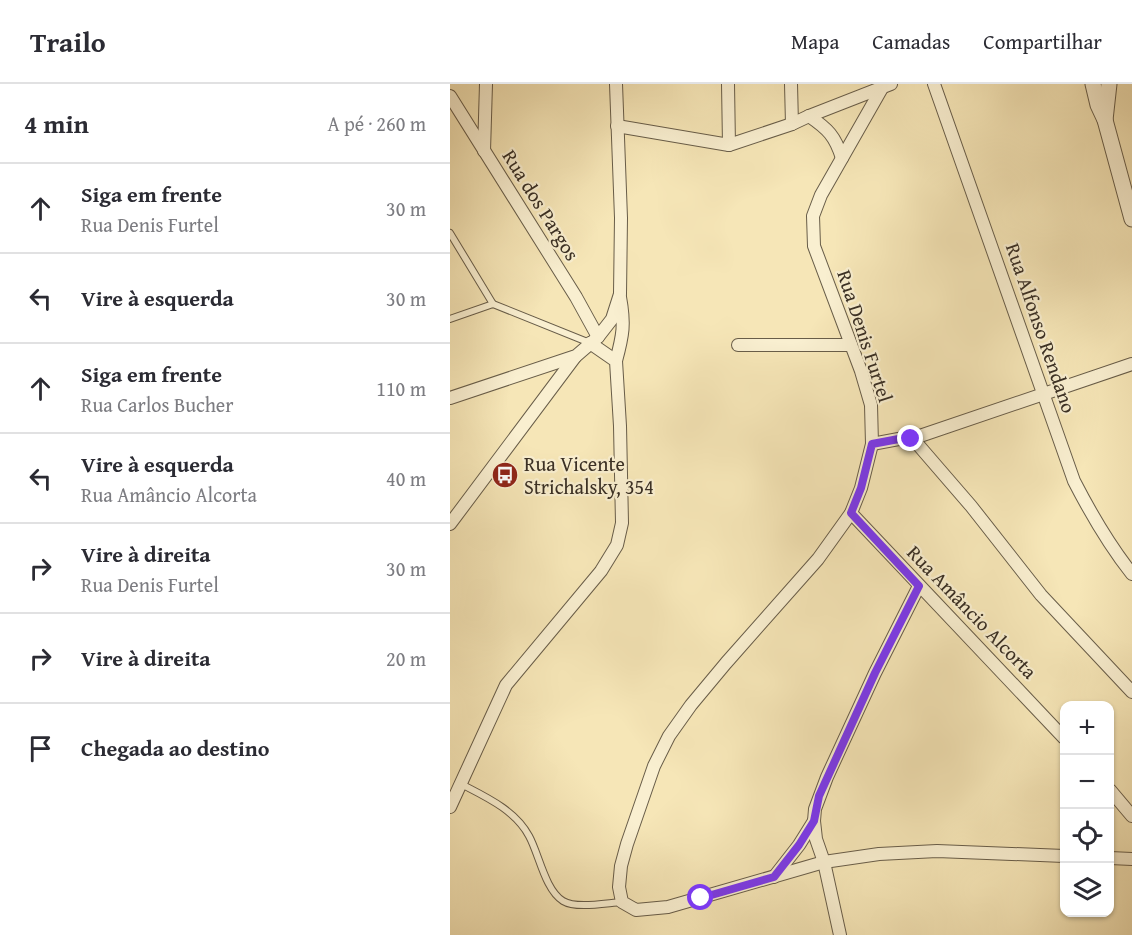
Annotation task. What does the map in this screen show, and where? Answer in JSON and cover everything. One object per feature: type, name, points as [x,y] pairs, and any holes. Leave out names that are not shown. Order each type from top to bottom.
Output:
[{"type":"street","points":[[484,151],[486,84]]},
{"type":"street","points":[[450,807],[507,685],[601,571],[617,545],[622,523],[616,361],[624,322],[620,294],[621,218],[616,84]]},
{"type":"street","points":[[728,84],[729,145]]},
{"type":"street","points":[[791,84],[792,124]]},
{"type":"street","name":"Rua Alfonso Rendano","points":[[934,84],[1074,481],[1097,525],[1132,574]]},
{"type":"street","points":[[1093,84],[1132,219]]},
{"type":"street","points":[[1105,120],[1109,84]]},
{"type":"street","points":[[616,126],[729,145],[792,124],[887,86]]},
{"type":"street","name":"Rua Denis Furtel","points":[[622,902],[619,887],[621,866],[627,844],[654,766],[669,735],[718,672],[818,558],[851,513],[861,488],[872,444],[871,405],[814,246],[813,216],[820,195],[887,86]]},
{"type":"street","name":"Rua dos Pargos","points":[[450,96],[576,297],[594,340]]},
{"type":"street","points":[[809,116],[832,134],[842,158]]},
{"type":"street","points":[[450,524],[576,356],[612,319],[620,294]]},
{"type":"street","points":[[594,340],[616,361]]},
{"type":"street","points":[[738,345],[851,345]]},
{"type":"street","points":[[450,398],[576,356]]},
{"type":"street","points":[[872,444],[904,438],[911,439],[1132,364]]},
{"type":"street","points":[[911,439],[970,506],[1041,595],[1132,692]]},
{"type":"street","name":"Rua Amâncio Alcorta","points":[[851,513],[1060,733]]},
{"type":"street","points":[[840,935],[824,862],[816,839],[814,821],[819,796],[875,673],[919,586]]},
{"type":"street","points":[[1114,795],[1132,816]]},
{"type":"street","points":[[774,877],[814,821]]},
{"type":"street","points":[[622,902],[636,910],[652,910],[824,862],[879,854],[937,851],[1060,856]]},
{"type":"street","points":[[1114,858],[1132,859]]},
{"type":"lane","points":[[450,233],[492,304]]},
{"type":"lane","points":[[450,319],[492,304],[594,340]]},
{"type":"lane","points":[[460,783],[497,803],[521,824],[529,836],[553,890],[564,902],[573,905],[622,902]]},
{"type":"place","name":"Rua Vicente Strichalsky, 354","points":[[505,475]]},
{"type":"route","points":[[701,898],[774,877],[814,821],[815,809],[827,777],[875,673],[919,586],[851,513],[861,488],[872,444],[904,438],[911,439]]}]
